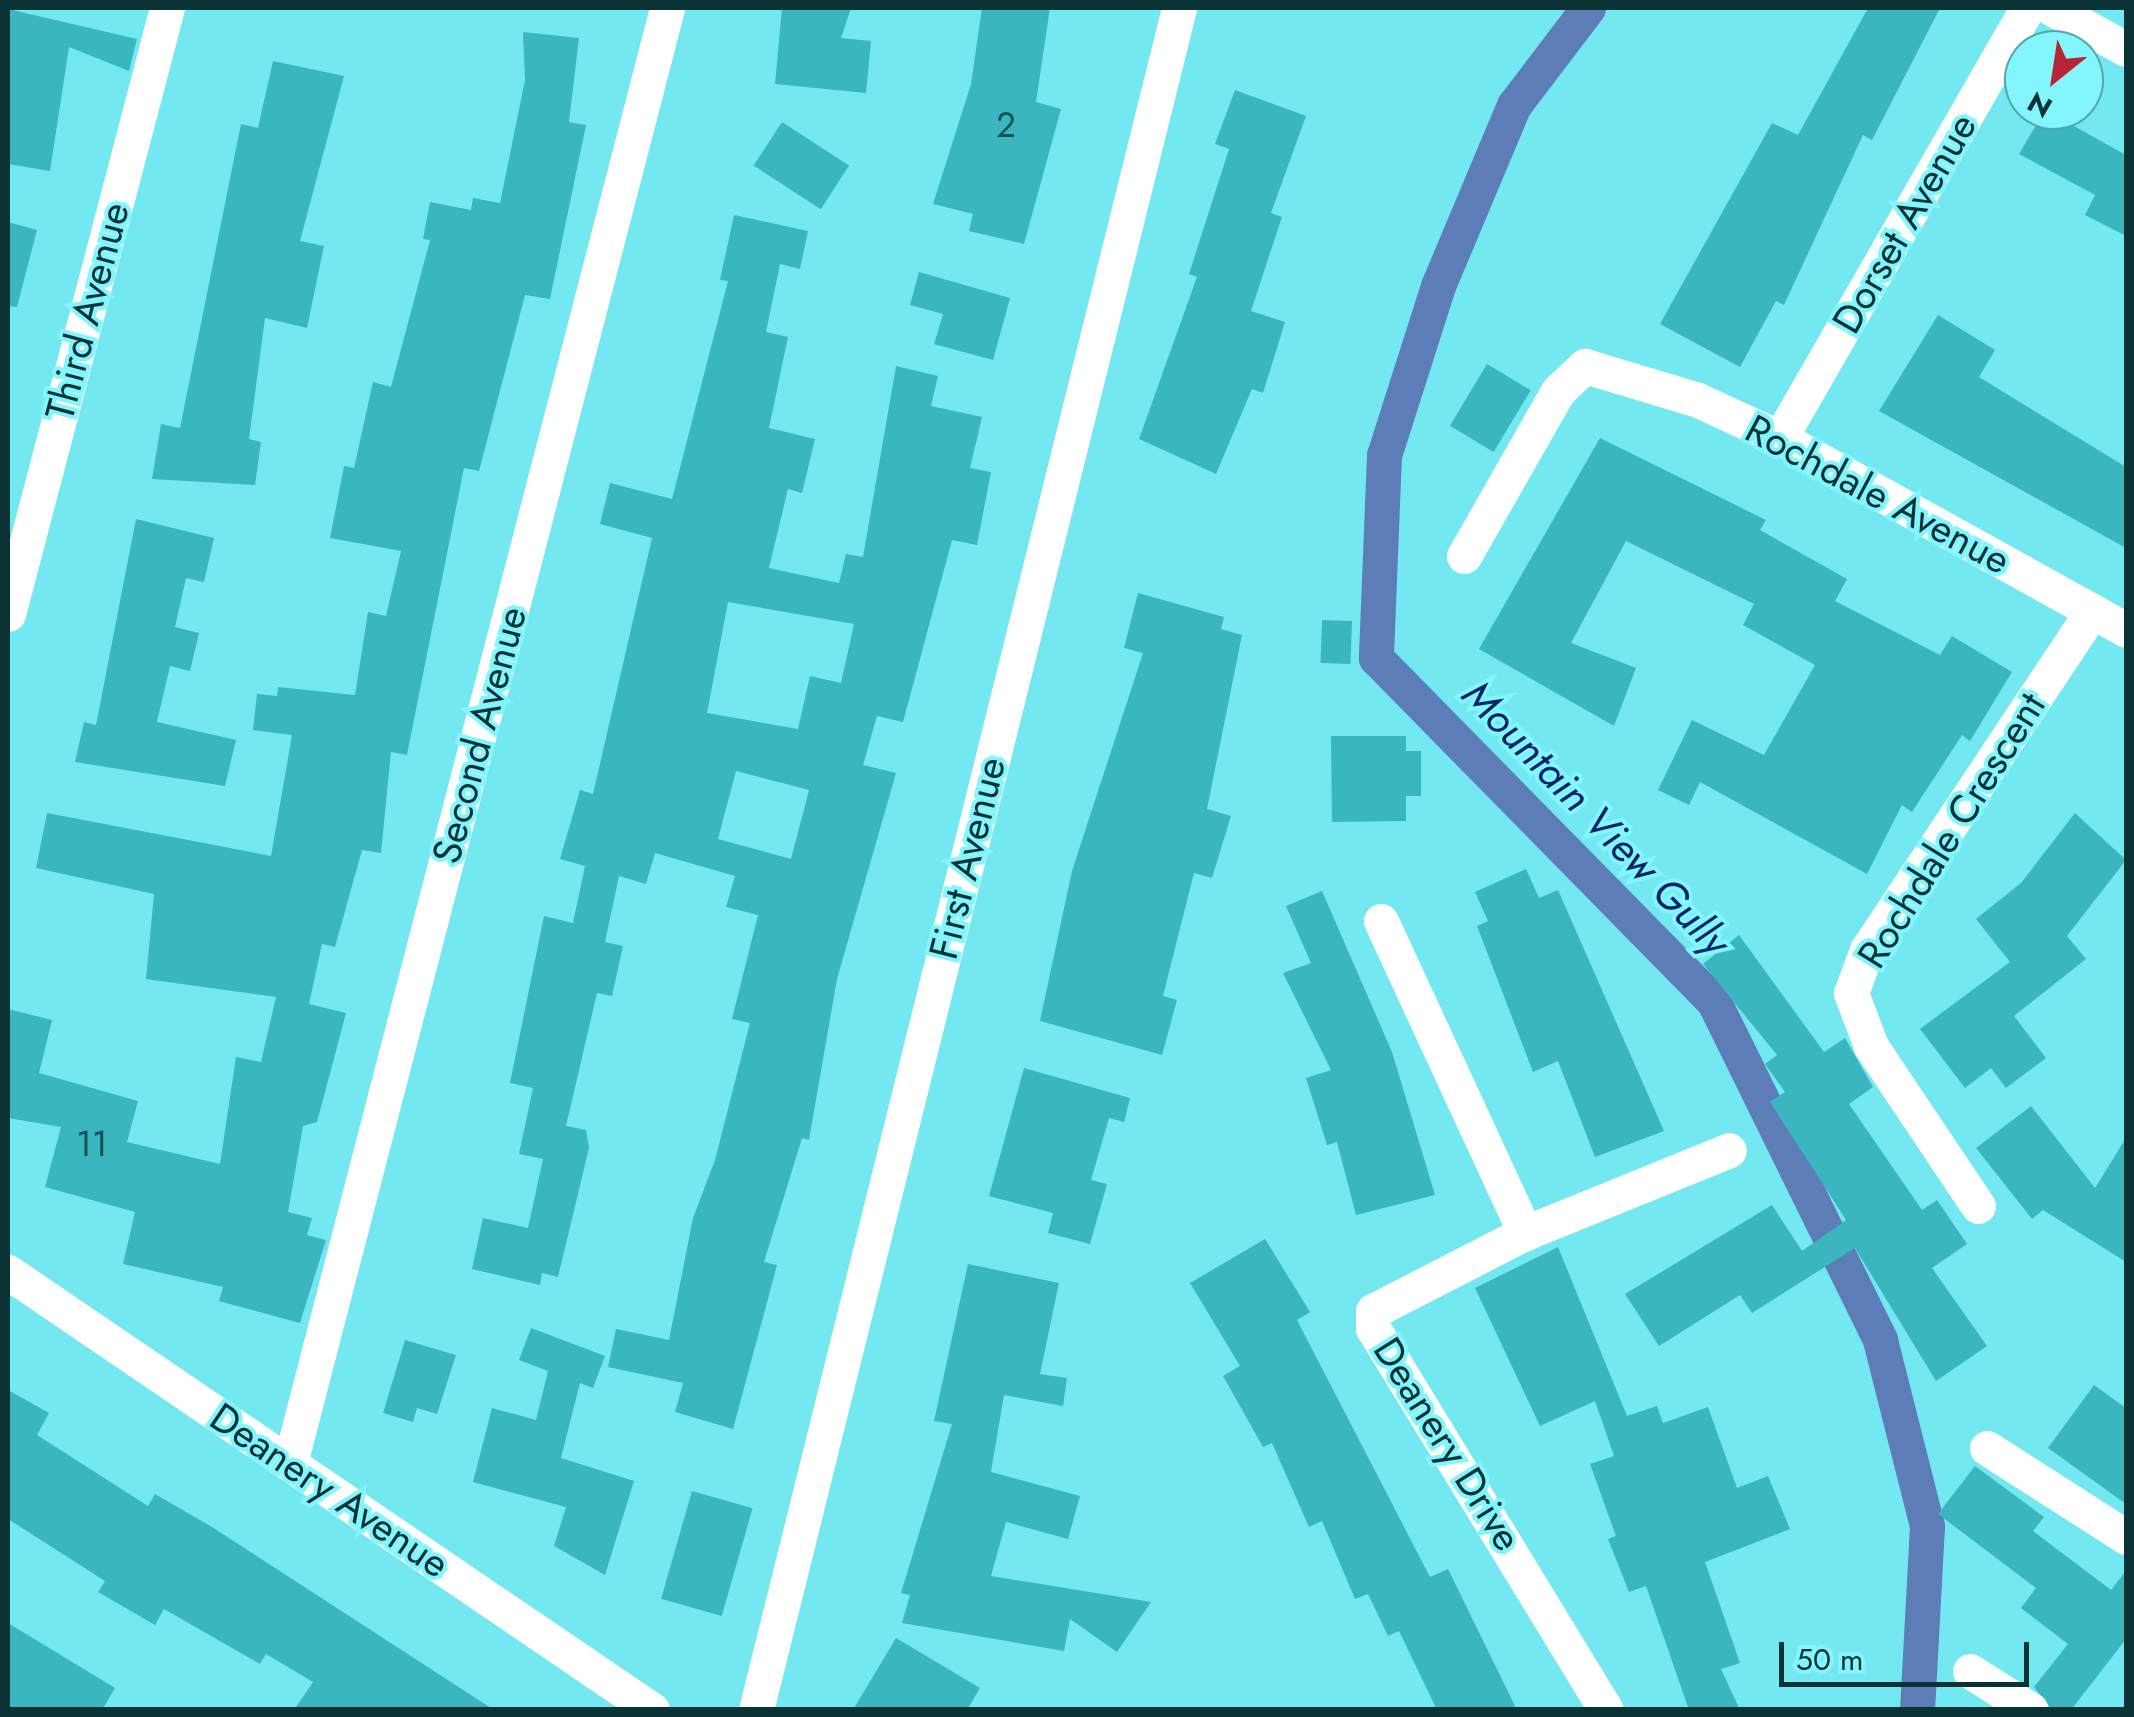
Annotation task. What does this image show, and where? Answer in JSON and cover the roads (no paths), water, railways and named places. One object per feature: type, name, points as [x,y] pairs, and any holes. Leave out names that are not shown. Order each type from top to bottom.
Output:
[{"type":"street","name":"Third Avenue","points":[[8,614],[167,8]]},
{"type":"street","name":"Second Avenue","points":[[290,1462],[668,8]]},
{"type":"street","name":"First Avenue","points":[[756,1710],[1178,8]]},
{"type":"street","name":"Dorset Avenue","points":[[1780,438],[2028,8]]},
{"type":"street","points":[[2051,8],[2126,49]]},
{"type":"street","name":"Rochdale Avenue","points":[[1464,556],[1558,391],[1585,366],[1622,372],[1780,438],[2126,630]]},
{"type":"street","name":"Rochdale Crescent","points":[[1978,1206],[1872,1046],[1851,992],[1867,950],[2092,611]]},
{"type":"street","points":[[1381,921],[1524,1233],[1728,1150]]},
{"type":"street","name":"Deanery Drive","points":[[1524,1233],[1391,1298],[1373,1310],[1374,1329],[1606,1710]]},
{"type":"street","name":"Deanery Avenue","points":[[8,1272],[652,1710]]},
{"type":"street","points":[[1987,1448],[2126,1537]]},
{"type":"street","points":[[1970,1671],[2031,1710]]},
{"type":"waterway","name":"Mountain View Gully","points":[[1588,8],[1514,105],[1438,286],[1384,455],[1376,658],[1714,1002],[1880,1340],[1927,1526],[1917,1710]]}]
